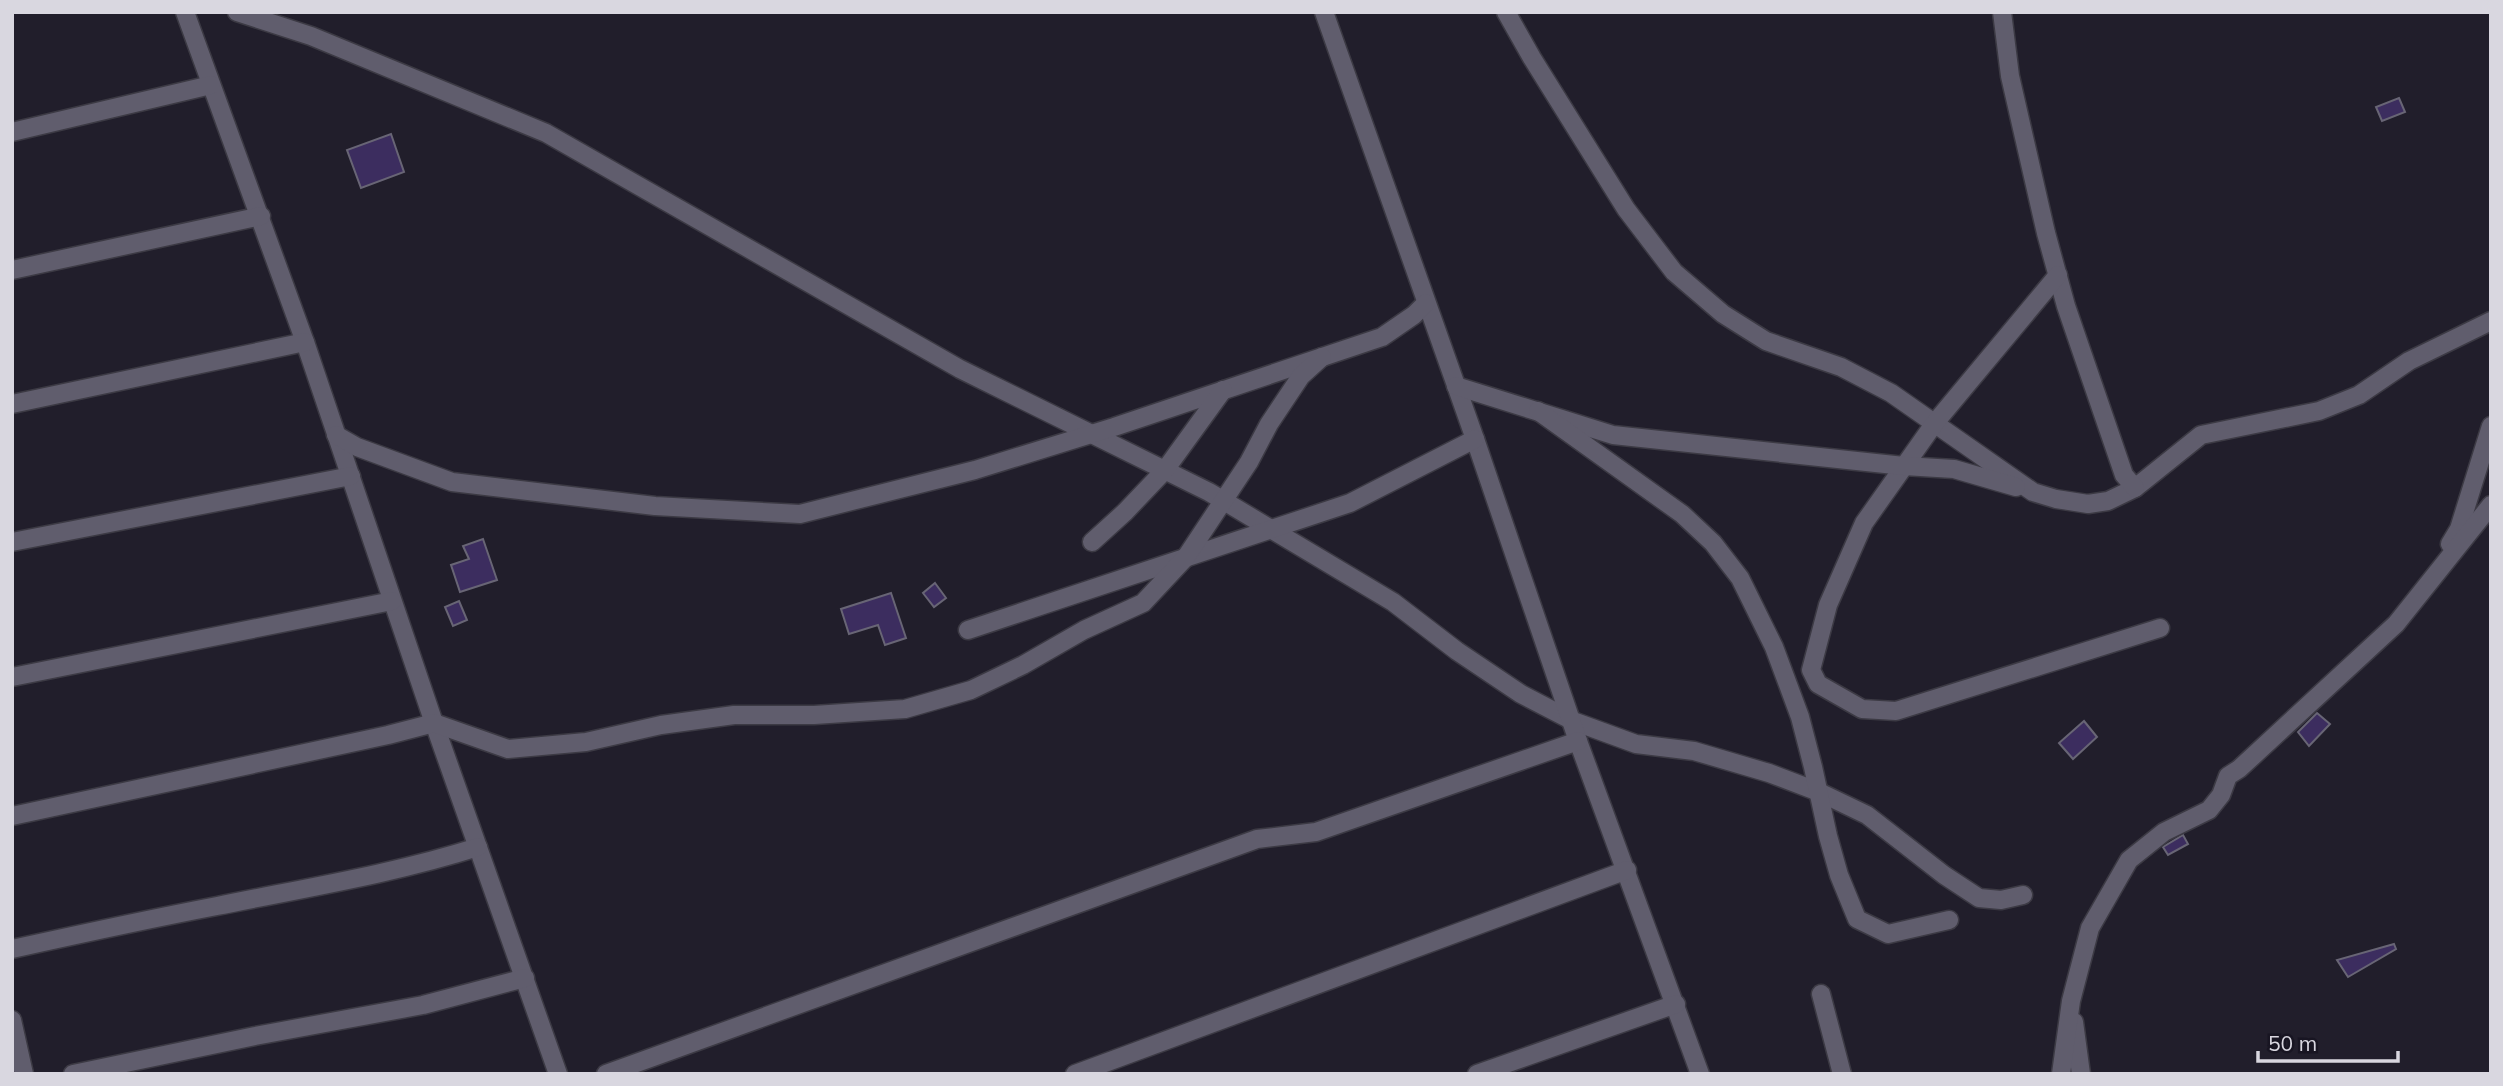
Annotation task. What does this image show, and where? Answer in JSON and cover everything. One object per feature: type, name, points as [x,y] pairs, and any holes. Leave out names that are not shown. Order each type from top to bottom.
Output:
[{"type":"street","points":[[185,12],[261,216],[434,723],[558,1074]]},
{"type":"street","points":[[237,12],[311,36],[546,133],[960,369],[1224,501],[1393,602],[1457,651],[1521,694],[1573,721],[1636,744],[1694,751],[1769,773],[1819,792],[1867,815],[1944,875],[1979,898],[2001,900],[2023,895]]},
{"type":"street","points":[[1324,12],[1578,741],[1700,1074]]},
{"type":"street","points":[[1506,12],[1626,209],[1674,272],[1723,314],[1766,341],[1841,367],[1891,393],[2033,492]]},
{"type":"street","points":[[2001,12],[2010,76],[2058,275],[2124,475],[2135,488]]},
{"type":"street","points":[[12,132],[211,85]]},
{"type":"street","points":[[12,270],[261,216]]},
{"type":"street","points":[[2058,275],[1934,425],[1864,523],[1828,605],[1811,670],[1818,684],[1862,709],[1896,711],[2161,628]]},
{"type":"street","points":[[336,435],[357,447],[452,482],[655,506],[800,514],[975,470],[1382,337],[1414,315],[1426,303]]},
{"type":"street","points":[[1456,386],[1613,435],[1954,469],[2056,499],[2088,504],[2108,500],[2135,488],[2201,435],[2319,411],[2359,395],[2409,361],[2491,321]]},
{"type":"street","points":[[12,404],[305,342]]},
{"type":"street","points":[[12,816],[434,723],[508,749],[586,742],[662,725],[734,716],[814,715],[905,709],[971,690],[1023,665],[1084,629],[1143,603],[1185,557],[1224,501],[1301,376],[1322,357]]},
{"type":"street","points":[[1092,542],[1165,470],[1223,390]]},
{"type":"street","points":[[1538,411],[1682,514],[1713,543],[1740,578],[1773,647],[1800,717],[1839,875],[1857,919],[1888,934],[1948,920]]},
{"type":"street","points":[[2421,593],[2459,529],[2491,426]]},
{"type":"street","points":[[968,630],[1350,503],[1475,439]]},
{"type":"street","points":[[12,542],[351,475]]},
{"type":"street","points":[[2060,1074],[2071,1001],[2090,928],[2129,860],[2164,832],[2209,810],[2221,795],[2228,776],[2239,769],[2396,624],[2491,505]]},
{"type":"street","points":[[12,677],[392,601]]},
{"type":"street","points":[[606,1074],[1257,839],[1317,832],[1578,741]]},
{"type":"street","points":[[12,949],[380,874],[425,864],[478,847]]},
{"type":"street","points":[[1075,1074],[1627,870]]},
{"type":"street","points":[[73,1074],[423,1005],[525,978]]},
{"type":"street","points":[[1821,994],[1842,1074]]},
{"type":"street","points":[[2071,1001],[2081,1074]]},
{"type":"street","points":[[1477,1074],[1676,1004]]},
{"type":"street","points":[[12,1020],[24,1074]]},
{"type":"building","points":[[2399,98],[2405,112],[2382,121],[2376,107]]},
{"type":"building","points":[[391,134],[404,172],[361,188],[347,150]]},
{"type":"building","points":[[483,539],[497,580],[460,592],[451,565],[469,559],[463,546]]},
{"type":"building","points":[[935,583],[946,598],[934,607],[923,593]]},
{"type":"building","points":[[891,593],[906,638],[885,645],[878,625],[849,634],[841,609]]},
{"type":"building","points":[[459,601],[467,620],[453,626],[445,607]]},
{"type":"building","points":[[2317,713],[2330,724],[2309,746],[2298,732]]},
{"type":"building","points":[[2084,721],[2097,737],[2073,759],[2059,743]]},
{"type":"building","points":[[2183,835],[2188,844],[2168,855],[2163,847]]},
{"type":"building","points":[[2394,944],[2396,949],[2348,977],[2337,960]]}]
